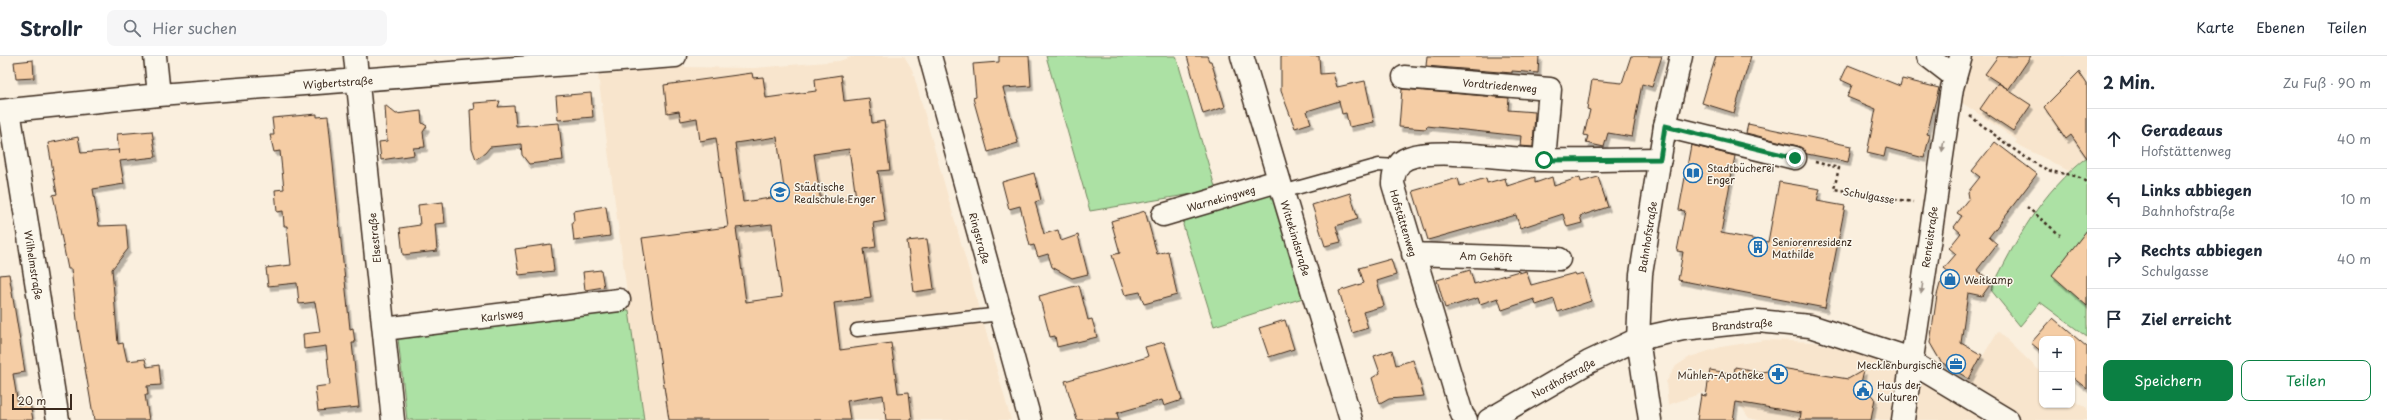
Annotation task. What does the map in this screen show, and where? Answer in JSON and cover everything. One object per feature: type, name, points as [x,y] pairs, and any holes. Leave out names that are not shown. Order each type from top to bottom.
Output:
[{"type":"street","points":[[155,56],[159,95]]},
{"type":"street","name":"Elsestraße","points":[[354,56],[393,420]]},
{"type":"street","name":"Wigbertstraße","points":[[4,110],[159,95],[675,56]]},
{"type":"street","name":"Ringstraße","points":[[930,56],[1030,420]]},
{"type":"street","name":"Wittekindstraße","points":[[1242,56],[1280,187],[1352,420]]},
{"type":"street","name":"Bahnhofstraße","points":[[1650,420],[1638,339],[1641,274],[1665,126],[1682,56]]},
{"type":"street","points":[[1928,56],[1957,66]]},
{"type":"street","name":"Renteistraße","points":[[1903,420],[1934,206],[1957,66]]},
{"type":"street","name":"Vordtriedenweg","points":[[1404,77],[1550,89],[1544,160]]},
{"type":"street","name":"Wilhelmstraße","points":[[4,110],[58,420]]},
{"type":"street","points":[[1665,126],[1801,159]]},
{"type":"street","points":[[1398,166],[1406,158],[1437,154],[1544,160],[1660,159]]},
{"type":"street","name":"Hofstättenweg","points":[[1398,166],[1392,174],[1393,184],[1462,414],[1466,420]]},
{"type":"street","name":"Warnekingweg","points":[[1163,215],[1280,187]]},
{"type":"street","name":"Am Gehöft","points":[[1414,254],[1559,258]]},
{"type":"street","name":"Karlsweg","points":[[384,330],[619,300]]},
{"type":"street","name":"Brandstraße","points":[[1638,339],[1683,329],[1758,321],[1784,322],[1810,326],[1912,362],[2007,420]]},
{"type":"street","name":"Nordhofstraße","points":[[1489,420],[1589,362],[1638,339]]},
{"type":"lane","points":[[1280,187],[1379,166],[1398,166]]},
{"type":"lane","points":[[857,330],[1001,314]]},
{"type":"path","points":[[1949,108],[1966,113],[2041,167],[2055,174],[2075,174],[2087,183]]},
{"type":"path","name":"Schulgasse","points":[[1801,159],[1839,168],[1834,189],[1934,206]]},
{"type":"path","points":[[2026,207],[2060,235]]},
{"type":"shaded area","name":"Städtische Realschule Enger","points":[[854,56],[904,56],[912,69],[1011,420],[644,420],[598,75],[680,67],[754,68],[839,61]]},
{"type":"shaded area","points":[[1971,56],[2087,56],[2087,157],[2069,171],[2015,143],[2017,140],[1961,102],[1962,79]]},
{"type":"shaded area","points":[[1998,331],[2039,370],[2039,408],[2075,408],[2075,401],[2087,408],[2087,420],[1757,420],[1749,418],[1735,398],[1705,392],[1668,405],[1666,382],[1676,366],[1690,357],[1721,347],[1765,340],[1814,342],[1881,359],[1921,377],[1966,384]]},
{"type":"green space","points":[[1046,56],[1176,56],[1216,190],[1090,211]]},
{"type":"green space","points":[[2087,157],[2087,337],[2040,302],[2020,326],[1991,290],[2020,235],[2043,201],[2071,170]]},
{"type":"green space","points":[[1272,194],[1303,298],[1214,326],[1183,225],[1185,216]]},
{"type":"green space","points":[[629,310],[644,420],[407,420],[398,338]]},
{"type":"building","points":[[999,56],[1029,56],[1031,86],[1003,88],[1018,143],[988,152],[973,98],[976,97],[973,64],[999,62]]},
{"type":"building","points":[[1187,56],[1207,56],[1209,61],[1211,61],[1225,107],[1203,114]]},
{"type":"building","points":[[1281,56],[1319,56],[1320,74],[1333,73],[1337,87],[1365,81],[1374,122],[1349,127],[1346,113],[1342,114],[1339,101],[1307,111],[1311,123],[1295,128],[1281,91]]},
{"type":"building","points":[[1427,56],[1539,56],[1538,73],[1512,71],[1512,73],[1426,66]]},
{"type":"building","points":[[1631,56],[1662,56],[1652,87],[1642,84],[1632,137],[1608,133],[1604,147],[1586,143],[1588,136],[1584,135],[1590,110],[1587,109],[1592,80],[1622,83]]},
{"type":"building","points":[[1716,56],[1751,56],[1734,113],[1702,103]]},
{"type":"building","points":[[1998,56],[2031,56],[2008,90],[2031,105],[2013,131],[1980,109],[1998,83],[2008,89],[1985,74]]},
{"type":"building","points":[[33,60],[34,78],[16,79],[14,62]]},
{"type":"building","points":[[1848,65],[1900,86],[1902,79],[1939,88],[1927,134],[1930,135],[1924,158],[1886,148],[1884,157],[1867,153],[1876,109],[1847,97],[1852,85],[1841,80]]},
{"type":"building","points":[[2079,72],[2087,84],[2087,158],[2071,135],[2066,139],[2044,107]]},
{"type":"building","points":[[752,73],[753,78],[763,77],[766,98],[816,91],[815,79],[841,75],[844,101],[869,98],[872,123],[884,121],[890,170],[878,171],[885,221],[873,223],[876,247],[864,249],[871,298],[834,303],[840,350],[891,343],[898,393],[909,392],[912,420],[886,420],[883,395],[847,401],[850,420],[669,420],[642,238],[728,227],[716,138],[700,141],[697,118],[681,121],[679,111],[667,113],[664,85]],"holes":[[[777,137],[785,196],[743,202],[735,143]],[[849,149],[856,198],[821,203],[814,154]],[[772,224],[782,297],[746,302],[736,228]]]},
{"type":"building","points":[[1402,89],[1509,98],[1508,110],[1535,112],[1533,147],[1520,146],[1521,136],[1427,126],[1426,129],[1399,127]]},
{"type":"building","points":[[591,93],[593,117],[558,120],[556,96]]},
{"type":"building","points":[[500,101],[498,107],[514,106],[516,126],[559,123],[563,160],[529,164],[522,155],[521,144],[490,147],[485,153],[476,159],[472,148],[470,110],[475,109],[474,103]]},
{"type":"building","points":[[385,105],[396,114],[421,111],[422,123],[427,126],[423,132],[425,147],[413,148],[414,155],[381,160],[379,142],[387,141]]},
{"type":"building","points":[[317,114],[317,117],[328,116],[350,329],[353,328],[355,343],[352,343],[359,407],[318,411],[315,387],[330,385],[326,346],[304,349],[303,334],[320,332],[315,302],[299,304],[297,283],[268,286],[266,268],[291,265],[287,226],[284,226],[283,211],[277,212],[275,190],[284,189],[280,151],[274,152],[270,135],[274,135],[272,118]]},
{"type":"building","points":[[1748,124],[1851,146],[1848,162],[1807,154],[1798,146],[1746,133]]},
{"type":"building","points":[[152,131],[156,157],[120,161],[124,184],[93,189],[99,226],[126,225],[128,249],[112,269],[118,344],[123,343],[127,361],[145,359],[147,367],[159,365],[161,385],[147,386],[148,395],[145,395],[149,420],[94,420],[78,328],[71,269],[68,269],[53,195],[57,194],[48,143],[78,137],[81,153],[118,150],[119,154],[117,134]]},
{"type":"building","points":[[1995,142],[2037,174],[1989,237],[1997,244],[1977,270],[1992,282],[1982,296],[1968,293],[1961,343],[1982,355],[1969,379],[1941,362],[1930,343],[1940,284],[1950,273],[1944,268],[1956,254],[1949,248],[1961,233],[1954,227],[1962,216],[1957,213],[1969,198],[1968,192],[1980,177],[1972,171]]},
{"type":"building","name":"Seniorenresidenz Mathilde","points":[[1691,145],[1735,156],[1721,233],[1768,242],[1779,182],[1820,189],[1817,201],[1845,206],[1825,308],[1678,280],[1683,252],[1677,251],[1685,211],[1679,210]]},
{"type":"building","points":[[1034,173],[1041,200],[1035,202],[1044,234],[1058,230],[1061,241],[1078,235],[1088,274],[1072,278],[1052,267],[1048,254],[1038,257],[1034,245],[1030,246],[1020,206],[1009,209],[1002,182]]},
{"type":"building","points":[[1535,177],[1535,183],[1552,177],[1554,186],[1580,177],[1581,182],[1598,177],[1608,207],[1580,216],[1582,223],[1567,227],[1563,214],[1520,228],[1516,215],[1428,240],[1413,191],[1458,178],[1460,186],[1486,178],[1487,183],[1505,178],[1507,186]]},
{"type":"building","points":[[1350,193],[1358,219],[1336,226],[1341,242],[1325,246],[1312,205]]},
{"type":"building","points":[[443,202],[445,223],[435,224],[437,251],[403,255],[400,228],[420,225],[418,205]]},
{"type":"building","points":[[606,206],[610,236],[574,241],[572,223],[574,220],[573,211]]},
{"type":"building","points":[[1145,211],[1157,254],[1168,251],[1177,295],[1144,304],[1140,292],[1125,295],[1112,255],[1120,253],[1111,221]]},
{"type":"building","points":[[2087,230],[2087,306],[2052,275]]},
{"type":"building","points":[[927,239],[934,289],[914,292],[907,241]]},
{"type":"building","points":[[551,244],[554,271],[519,275],[515,249]]},
{"type":"building","points":[[1391,259],[1396,275],[1377,281],[1384,306],[1363,312],[1368,328],[1352,333],[1339,291],[1364,283],[1359,268]]},
{"type":"building","points":[[601,270],[604,287],[585,290],[583,272]]},
{"type":"building","points":[[1470,270],[1474,284],[1519,271],[1519,273],[1526,271],[1531,285],[1575,273],[1576,275],[1583,273],[1591,301],[1558,312],[1554,299],[1536,305],[1534,299],[1502,310],[1498,298],[1480,304],[1478,298],[1445,308],[1437,280]]},
{"type":"building","points":[[9,274],[25,372],[13,374],[18,405],[30,403],[33,420],[0,420],[0,275]]},
{"type":"building","points":[[1079,285],[1088,320],[1092,319],[1097,337],[1057,347],[1055,336],[1050,337],[1039,296]]},
{"type":"building","points":[[2053,318],[2074,336],[2039,336],[2039,350],[2031,343]]},
{"type":"building","points":[[1285,320],[1294,349],[1269,357],[1259,328]]},
{"type":"building","points":[[2075,337],[2087,347],[2087,389],[2075,379]]},
{"type":"building","points":[[1164,342],[1182,400],[1164,406],[1162,400],[1117,413],[1119,420],[1077,420],[1065,381],[1144,358],[1148,356],[1145,347]]},
{"type":"building","points":[[1392,350],[1396,365],[1413,360],[1424,396],[1389,399],[1380,404],[1372,378],[1380,373],[1374,356]]},
{"type":"building","points":[[1769,366],[1848,379],[1864,370],[1861,383],[1875,398],[1871,420],[1800,420],[1801,413],[1736,402],[1733,420],[1697,420],[1701,395],[1706,396],[1710,370],[1734,374],[1735,367],[1761,372],[1768,371]]},
{"type":"place","name":"Stadtbücherei Enger","points":[[1693,173]]},
{"type":"place","name":"Städtische Realschule Enger","points":[[780,192]]},
{"type":"place","name":"Seniorenresidenz Mathilde","points":[[1758,247]]},
{"type":"place","name":"Weitkamp","points":[[1950,279]]},
{"type":"place","name":"Mecklenburgische","points":[[1956,364]]},
{"type":"place","name":"Mühlen-Apotheke","points":[[1778,374]]},
{"type":"place","name":"Haus der Kulturen","points":[[1863,390]]},
{"type":"route","points":[[1544,160],[1660,159],[1665,126],[1795,158]]}]
